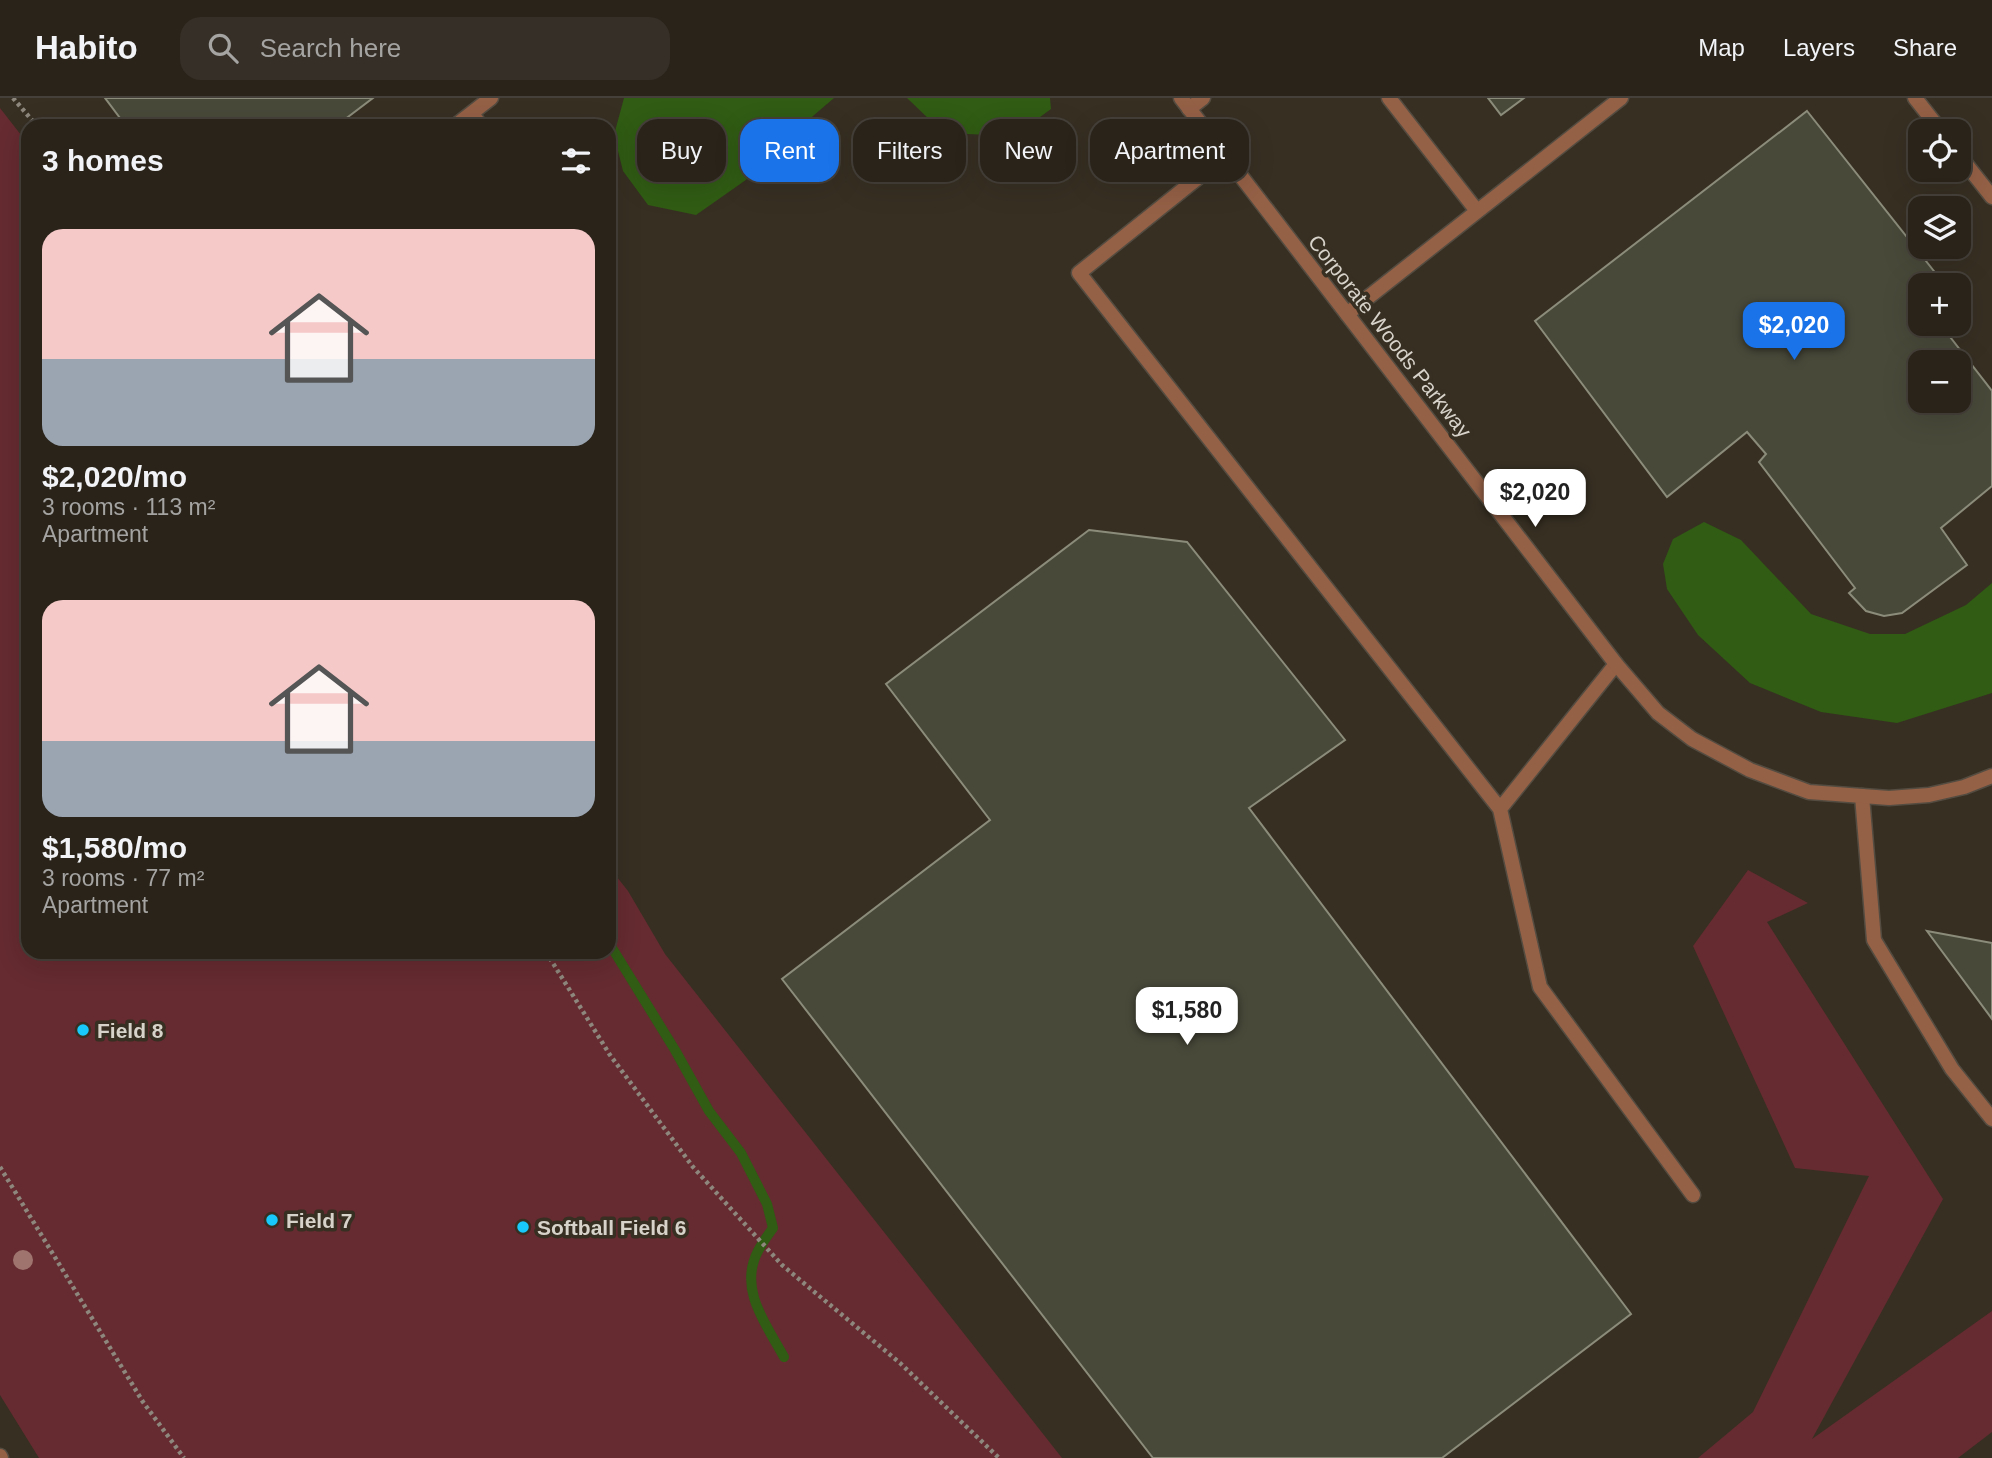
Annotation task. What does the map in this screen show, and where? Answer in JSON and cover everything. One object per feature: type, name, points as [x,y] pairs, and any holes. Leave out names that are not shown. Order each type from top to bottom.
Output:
[{"type":"street","points":[[465,119],[491,98]]},
{"type":"street","points":[[1185,103],[1203,98]]},
{"type":"street","points":[[1389,98],[1477,211]]},
{"type":"street","points":[[1347,314],[1622,98]]},
{"type":"street","points":[[1915,98],[1932,119]]},
{"type":"street","name":"Corporate Woods Parkway","points":[[1185,103],[1197,119]]},
{"type":"street","points":[[472,114],[476,119]]},
{"type":"street","points":[[1971,170],[1992,197]]},
{"type":"street","points":[[1193,182],[1079,273],[1500,809],[1540,987],[1693,1195]]},
{"type":"street","name":"Corporate Woods Parkway","points":[[1245,182],[1616,664],[1658,713],[1692,739],[1750,770],[1809,792],[1889,798],[1964,787],[1992,776]]},
{"type":"street","points":[[1500,809],[1616,664]]},
{"type":"street","points":[[1862,796],[1874,940],[1952,1069],[1992,1119]]},
{"type":"path","points":[[13,98],[31,119]]},
{"type":"path","points":[[550,959],[610,1055],[693,1167],[786,1268],[900,1363],[999,1458]]},
{"type":"path","points":[[0,1167],[142,1402],[184,1458]]},
{"type":"shaded area","points":[[624,98],[834,98],[810,119],[740,119],[740,182],[743,182],[696,215],[648,205],[623,171],[616,143],[616,128]]},
{"type":"shaded area","points":[[907,98],[1050,98],[1051,109],[1037,119],[980,119],[980,135],[966,134],[966,119],[929,119]]},
{"type":"shaded area","points":[[0,108],[21,135],[21,959],[616,959],[616,876],[628,891],[665,954],[1062,1458],[39,1458],[0,1395]]},
{"type":"shaded area","points":[[1704,522],[1741,540],[1811,614],[1870,634],[1905,634],[1966,605],[1992,583],[1992,693],[1897,723],[1821,712],[1750,683],[1698,635],[1667,589],[1663,564],[1673,539]]},
{"type":"shaded area","points":[[1748,870],[1808,903],[1767,922],[1943,1199],[1812,1439],[1992,1311],[1992,1432],[1958,1458],[1698,1458],[1753,1412],[1869,1176],[1795,1168],[1693,946]]},
{"type":"building","points":[[105,98],[373,98],[345,119],[121,119]]},
{"type":"building","points":[[1488,98],[1524,98],[1501,115]]},
{"type":"building","points":[[1807,111],[1908,238],[1908,259],[1924,259],[1935,273],[1908,273],[1908,336],[1949,336],[1960,350],[1908,350],[1908,413],[1971,413],[1971,364],[1992,391],[1992,486],[1941,528],[1967,565],[1902,613],[1884,616],[1866,611],[1849,593],[1855,588],[1759,462],[1766,454],[1747,432],[1667,497],[1535,321]]},
{"type":"building","points":[[1089,530],[1187,542],[1345,740],[1249,808],[1631,1314],[1442,1458],[1153,1458],[782,979],[990,820],[886,684]]},
{"type":"building","points":[[1927,931],[1992,943],[1992,1019]]},
{"type":"waterway","points":[[616,954],[709,1111],[741,1153],[767,1204],[773,1228],[758,1251],[751,1279],[757,1306],[784,1357]]},
{"type":"place","name":"Field 8","points":[[83,1030]]},
{"type":"place","name":"Field 7","points":[[272,1220]]},
{"type":"place","name":"Softball Field 6","points":[[523,1227]]}]
